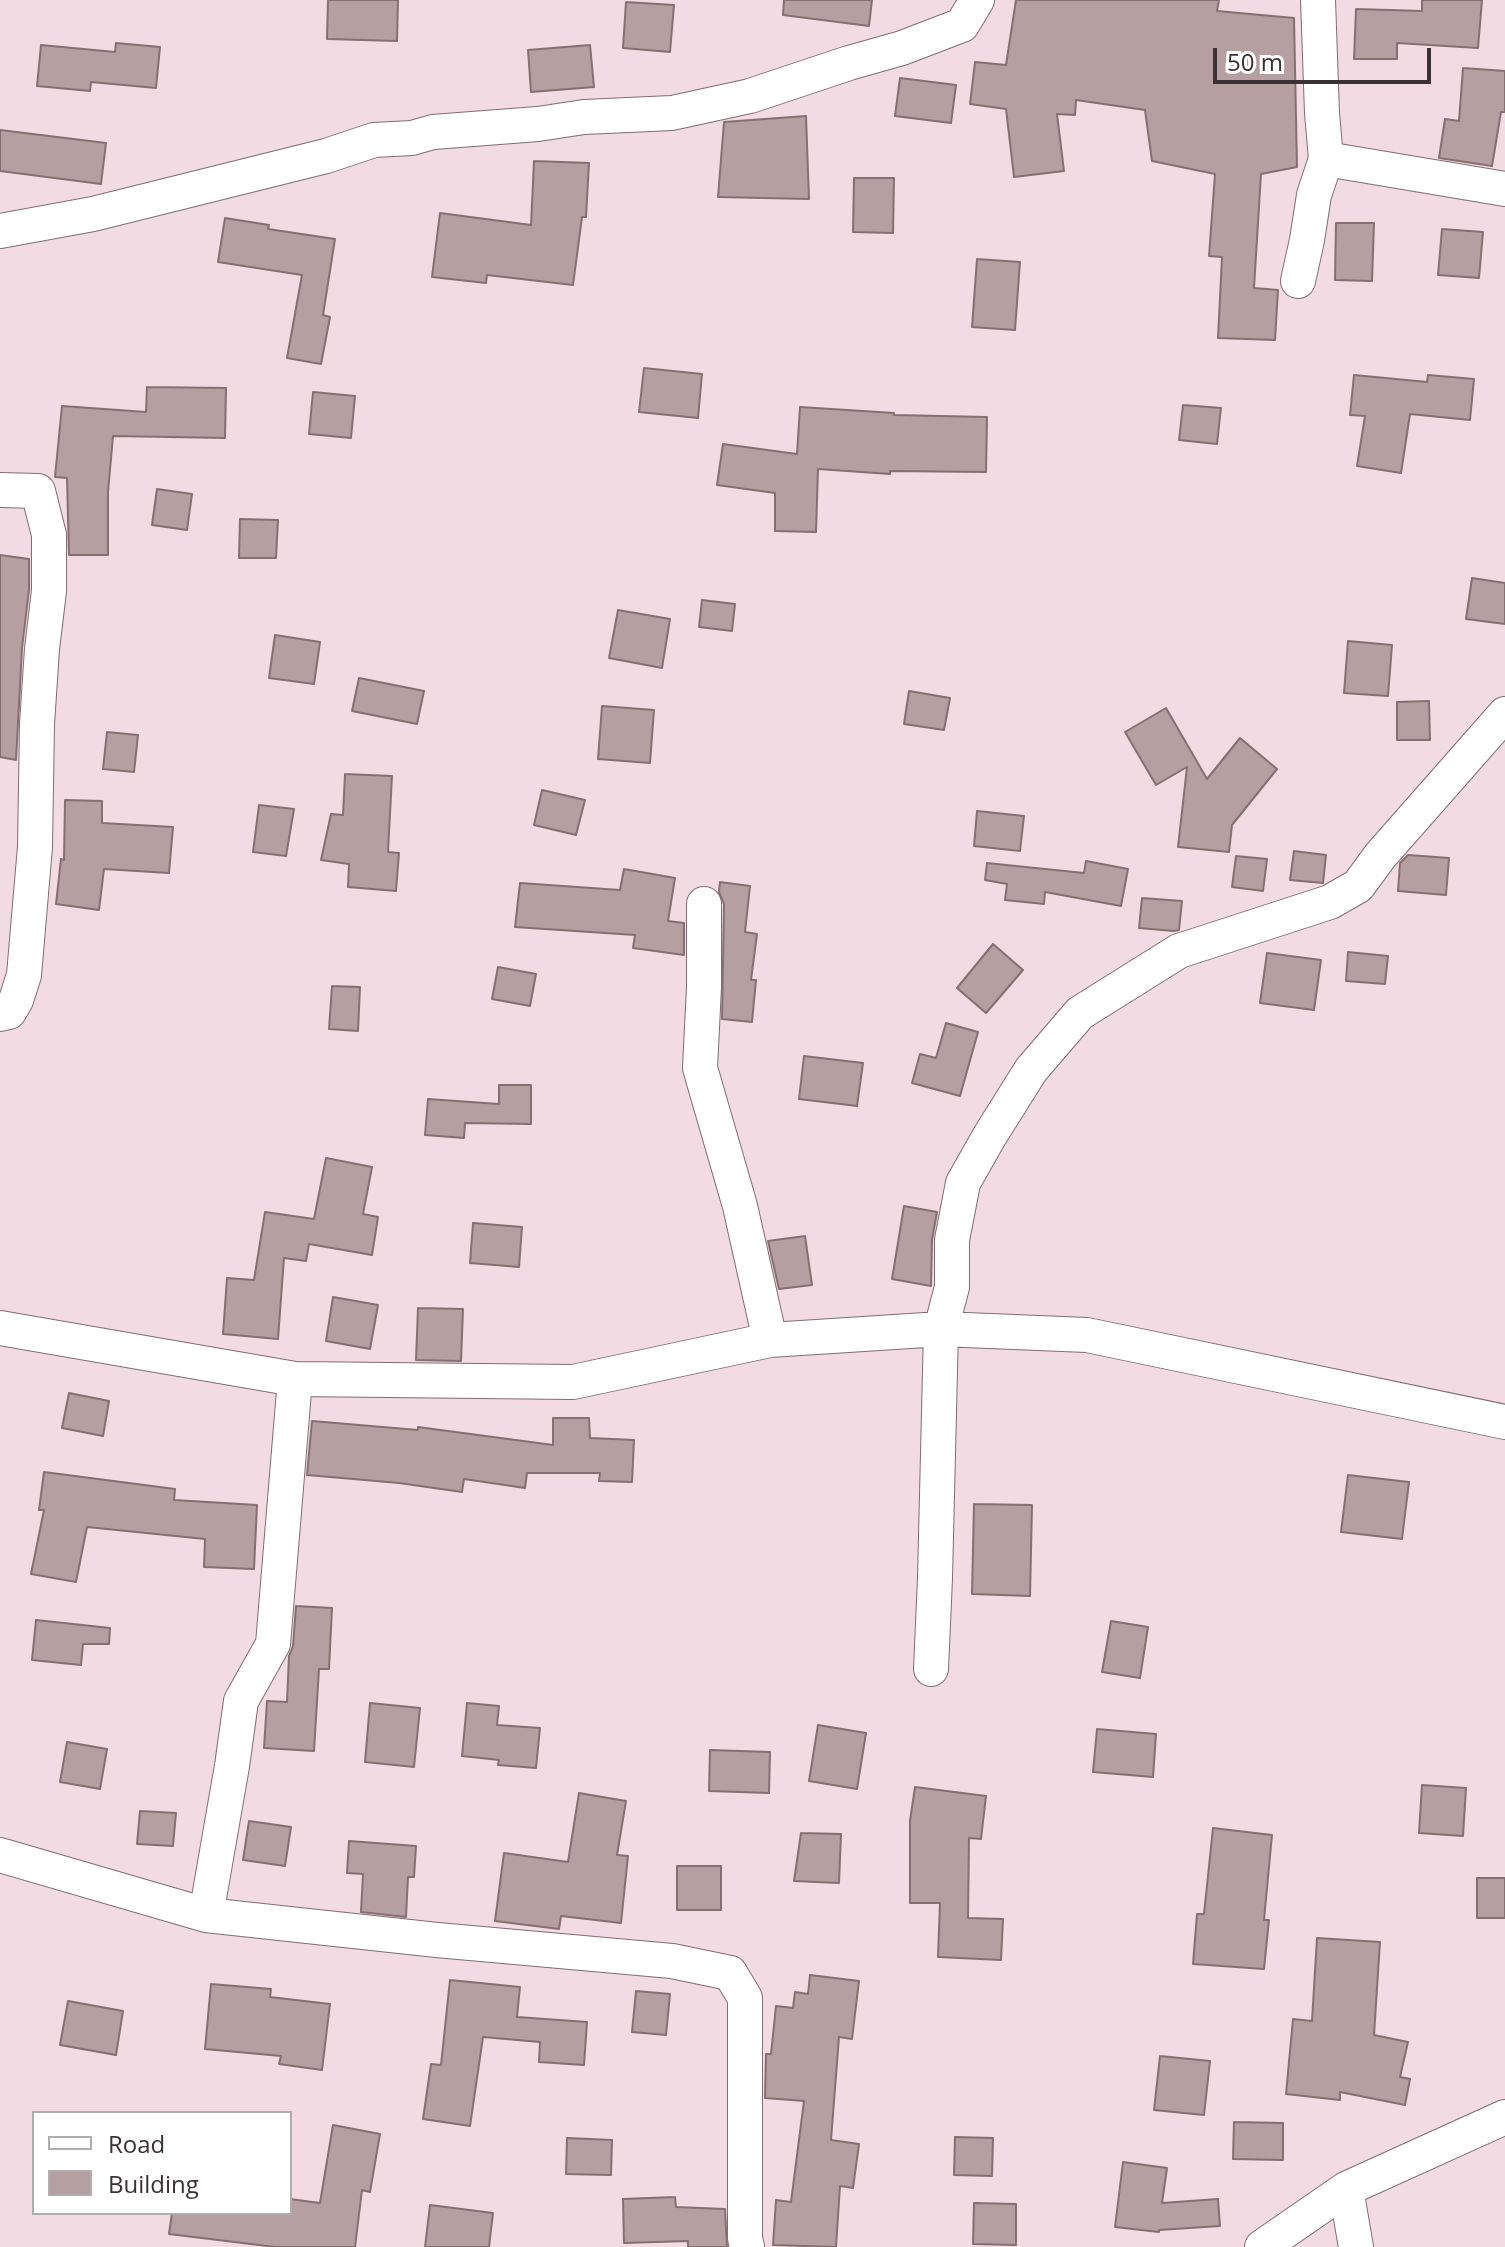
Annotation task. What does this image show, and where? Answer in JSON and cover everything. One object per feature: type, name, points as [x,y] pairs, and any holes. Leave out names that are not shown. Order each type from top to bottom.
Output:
[{"type":"street","points":[[0,231],[93,214],[326,156],[374,140],[584,117],[672,113],[750,96],[902,48],[962,25],[977,0]]},
{"type":"street","points":[[1298,281],[1314,195],[1326,159],[1318,0]]},
{"type":"street","points":[[1326,159],[1505,189]]},
{"type":"street","points":[[0,490],[38,491],[49,535],[49,591],[37,724],[35,847],[24,975],[9,1012],[0,1014]]},
{"type":"street","points":[[931,1669],[941,1329],[952,1287],[952,1240],[963,1183],[1031,1070],[1080,1013],[1179,951],[1330,902],[1358,886],[1380,856],[1505,714]]},
{"type":"street","points":[[704,904],[700,1068],[740,1206],[770,1340]]},
{"type":"street","points":[[0,1328],[295,1379],[573,1382],[770,1340],[941,1329],[1087,1335],[1505,1422]]},
{"type":"street","points":[[206,1915],[241,1701],[273,1644],[295,1379]]},
{"type":"street","points":[[0,1855],[206,1915],[672,1961],[730,1973],[745,1998],[744,2223],[747,2247]]},
{"type":"street","points":[[1262,2247],[1346,2189],[1505,2117]]},
{"type":"street","points":[[1346,2189],[1356,2247]]},
{"type":"building","points":[[328,0],[398,0],[397,41],[327,39]]},
{"type":"building","points":[[784,0],[872,0],[869,26],[783,15]]},
{"type":"building","points":[[1016,0],[1219,0],[1217,11],[1294,18],[1297,167],[1261,174],[1254,288],[1278,290],[1275,340],[1218,338],[1222,257],[1209,256],[1215,174],[1152,161],[1145,110],[1076,100],[1075,115],[1057,114],[1064,171],[1014,177],[1006,109],[970,104],[975,62],[1006,65]]},
{"type":"building","points":[[1422,0],[1482,0],[1478,48],[1397,43],[1397,59],[1354,59],[1356,9],[1422,11]]},
{"type":"building","points":[[626,2],[674,5],[670,52],[623,48]]},
{"type":"building","points":[[116,43],[160,47],[156,88],[91,82],[90,91],[37,86],[41,45],[115,52]]},
{"type":"building","points":[[590,45],[594,87],[531,92],[528,50]]},
{"type":"building","points":[[1463,68],[1505,71],[1505,112],[1501,112],[1492,166],[1439,158],[1445,119],[1459,121]]},
{"type":"building","points":[[900,78],[956,85],[951,123],[895,116]]},
{"type":"building","points":[[806,116],[809,199],[718,197],[724,122]]},
{"type":"building","points":[[0,130],[106,143],[101,184],[0,171]]},
{"type":"building","points":[[534,161],[589,163],[586,217],[582,217],[573,285],[487,275],[486,283],[432,277],[440,213],[531,225]]},
{"type":"building","points":[[854,178],[894,178],[893,233],[853,232]]},
{"type":"building","points":[[225,218],[269,225],[268,229],[335,239],[323,315],[330,317],[321,364],[287,358],[302,275],[218,262]]},
{"type":"building","points":[[1336,223],[1374,223],[1372,281],[1335,280]]},
{"type":"building","points":[[1442,229],[1483,232],[1479,278],[1438,275]]},
{"type":"building","points":[[977,259],[1020,262],[1015,330],[972,327]]},
{"type":"building","points":[[644,368],[702,374],[698,418],[639,412]]},
{"type":"building","points":[[1354,375],[1427,382],[1428,375],[1474,379],[1470,420],[1410,414],[1401,473],[1357,466],[1365,416],[1350,415]]},
{"type":"building","points":[[147,387],[226,388],[225,438],[113,436],[108,492],[108,555],[69,555],[67,478],[55,477],[62,406],[146,412]]},
{"type":"building","points":[[313,392],[355,396],[351,438],[309,434]]},
{"type":"building","points":[[1183,405],[1221,408],[1217,444],[1179,440]]},
{"type":"building","points":[[800,407],[894,415],[987,417],[986,472],[890,471],[890,474],[818,469],[816,532],[775,531],[775,493],[717,485],[723,444],[797,454]]},
{"type":"building","points":[[157,489],[192,494],[187,530],[152,525]]},
{"type":"building","points":[[240,519],[278,520],[276,558],[239,558]]},
{"type":"building","points":[[0,555],[29,559],[16,760],[0,757]]},
{"type":"building","points":[[1472,578],[1505,583],[1505,624],[1466,619]]},
{"type":"building","points":[[702,600],[735,604],[732,631],[699,627]]},
{"type":"building","points":[[618,610],[670,619],[662,668],[609,658]]},
{"type":"building","points":[[275,635],[320,642],[314,684],[269,678]]},
{"type":"building","points":[[1348,641],[1392,645],[1388,696],[1344,693]]},
{"type":"building","points":[[359,678],[424,691],[417,724],[352,711]]},
{"type":"building","points":[[909,691],[950,698],[944,730],[904,724]]},
{"type":"building","points":[[1429,701],[1430,740],[1397,740],[1397,702]]},
{"type":"building","points":[[602,706],[654,710],[650,763],[598,759]]},
{"type":"building","points":[[1166,708],[1207,779],[1240,738],[1277,769],[1232,825],[1229,852],[1178,847],[1187,767],[1156,785],[1125,732]]},
{"type":"building","points":[[107,732],[138,735],[134,772],[103,769]]},
{"type":"building","points":[[345,774],[392,776],[388,852],[399,853],[396,891],[348,887],[349,864],[321,860],[331,814],[343,815]]},
{"type":"building","points":[[542,790],[585,800],[576,835],[534,825]]},
{"type":"building","points":[[65,800],[102,801],[102,823],[173,827],[169,873],[104,869],[99,910],[56,904],[61,859],[64,860]]},
{"type":"building","points":[[259,805],[294,809],[286,856],[253,852]]},
{"type":"building","points":[[977,811],[1024,816],[1020,851],[974,846]]},
{"type":"building","points":[[1294,851],[1326,855],[1323,883],[1290,880]]},
{"type":"building","points":[[1408,855],[1449,858],[1446,895],[1398,891],[1400,863]]},
{"type":"building","points":[[1236,856],[1267,859],[1263,891],[1232,887]]},
{"type":"building","points":[[1086,861],[1128,869],[1121,906],[1045,892],[1044,904],[1005,900],[1007,884],[985,880],[987,863],[1084,873]]},
{"type":"building","points":[[624,869],[675,878],[668,921],[684,923],[684,955],[633,948],[635,935],[515,927],[520,883],[620,890]]},
{"type":"building","points":[[720,882],[750,886],[745,932],[757,934],[751,980],[756,980],[752,1022],[722,1019],[724,904],[719,892]]},
{"type":"building","points":[[1142,898],[1182,901],[1179,930],[1139,928]]},
{"type":"building","points":[[993,944],[1023,970],[986,1013],[957,988]]},
{"type":"building","points":[[1348,952],[1388,956],[1385,984],[1346,981]]},
{"type":"building","points":[[1267,953],[1321,960],[1314,1010],[1260,1003]]},
{"type":"building","points":[[498,967],[536,974],[530,1006],[492,999]]},
{"type":"building","points":[[332,986],[360,987],[358,1031],[329,1029]]},
{"type":"building","points":[[946,1023],[978,1032],[960,1096],[912,1083],[920,1054],[936,1058]]},
{"type":"building","points":[[804,1056],[863,1063],[857,1106],[799,1099]]},
{"type":"building","points":[[499,1085],[531,1085],[531,1124],[465,1123],[464,1138],[425,1135],[428,1099],[499,1104]]},
{"type":"building","points":[[326,1158],[372,1167],[363,1214],[378,1217],[372,1255],[309,1244],[306,1261],[284,1258],[278,1339],[223,1334],[227,1278],[254,1280],[265,1212],[314,1219]]},
{"type":"building","points":[[904,1206],[937,1212],[932,1240],[931,1286],[892,1279]]},
{"type":"building","points":[[473,1223],[522,1227],[519,1267],[470,1263]]},
{"type":"building","points":[[805,1236],[812,1285],[779,1289],[768,1241]]},
{"type":"building","points":[[333,1297],[378,1305],[370,1349],[326,1341]]},
{"type":"building","points":[[418,1308],[463,1309],[461,1361],[416,1360]]},
{"type":"building","points":[[69,1393],[109,1401],[103,1436],[62,1428]]},
{"type":"building","points":[[553,1418],[589,1418],[590,1438],[634,1440],[632,1482],[599,1481],[600,1473],[527,1473],[525,1488],[464,1479],[462,1492],[307,1475],[312,1421],[418,1430],[418,1427],[553,1445]]},
{"type":"building","points":[[44,1472],[175,1489],[174,1500],[257,1505],[254,1569],[204,1567],[205,1539],[87,1527],[76,1582],[31,1574],[44,1510],[39,1510]]},
{"type":"building","points":[[1348,1475],[1409,1482],[1402,1539],[1341,1532]]},
{"type":"building","points":[[974,1504],[1032,1505],[1030,1596],[972,1594]]},
{"type":"building","points":[[296,1606],[332,1608],[329,1669],[319,1669],[314,1751],[264,1748],[267,1701],[287,1702]]},
{"type":"building","points":[[36,1620],[110,1628],[109,1644],[83,1644],[81,1665],[32,1660]]},
{"type":"building","points":[[1111,1621],[1148,1627],[1140,1678],[1102,1672]]},
{"type":"building","points":[[370,1703],[420,1708],[414,1767],[365,1762]]},
{"type":"building","points":[[467,1703],[499,1706],[497,1725],[540,1728],[536,1768],[498,1765],[499,1760],[462,1756]]},
{"type":"building","points":[[818,1725],[866,1733],[857,1789],[809,1781]]},
{"type":"building","points":[[1097,1729],[1156,1734],[1153,1777],[1093,1772]]},
{"type":"building","points":[[67,1742],[107,1749],[100,1789],[60,1782]]},
{"type":"building","points":[[710,1750],[770,1752],[769,1793],[709,1791]]},
{"type":"building","points":[[1422,1785],[1466,1788],[1463,1836],[1419,1833]]},
{"type":"building","points":[[915,1787],[986,1796],[981,1839],[969,1838],[968,1918],[1003,1919],[1001,1960],[938,1957],[940,1903],[910,1903],[910,1821]]},
{"type":"building","points":[[579,1793],[626,1801],[617,1855],[628,1856],[621,1923],[561,1916],[559,1929],[495,1921],[504,1853],[568,1862]]},
{"type":"building","points":[[140,1811],[176,1813],[173,1846],[137,1844]]},
{"type":"building","points":[[249,1821],[291,1827],[285,1866],[243,1860]]},
{"type":"building","points":[[1213,1828],[1272,1835],[1264,1920],[1269,1920],[1264,1969],[1193,1964],[1197,1914],[1204,1914]]},
{"type":"building","points":[[801,1833],[841,1834],[839,1883],[794,1881]]},
{"type":"building","points":[[349,1841],[416,1846],[414,1877],[408,1877],[406,1917],[361,1912],[363,1874],[347,1873]]},
{"type":"building","points":[[677,1866],[721,1866],[721,1910],[677,1910]]},
{"type":"building","points":[[1477,1878],[1505,1878],[1505,1918],[1477,1918]]},
{"type":"building","points":[[1317,1938],[1380,1942],[1374,2035],[1408,2042],[1400,2077],[1410,2079],[1405,2105],[1340,2092],[1340,2100],[1286,2094],[1293,2019],[1312,2021]]},
{"type":"building","points":[[810,1975],[859,1981],[852,2039],[839,2037],[831,2140],[859,2144],[853,2188],[840,2186],[836,2247],[773,2245],[776,2200],[791,2202],[804,2101],[765,2098],[766,2054],[771,2054],[776,2006],[793,2008],[795,1992],[808,1994]]},
{"type":"building","points":[[450,1980],[520,1987],[517,2017],[587,2022],[584,2065],[539,2062],[540,2042],[483,2037],[470,2126],[423,2119],[431,2064],[441,2065]]},
{"type":"building","points":[[211,1984],[271,1989],[270,1997],[330,2004],[322,2070],[279,2064],[281,2056],[205,2049]]},
{"type":"building","points":[[636,1991],[670,1994],[666,2035],[632,2032]]},
{"type":"building","points":[[68,2001],[123,2011],[116,2055],[60,2045]]},
{"type":"building","points":[[1160,2056],[1210,2061],[1204,2115],[1154,2110]]},
{"type":"building","points":[[1234,2122],[1283,2123],[1283,2160],[1233,2159]]},
{"type":"building","points":[[333,2125],[380,2134],[370,2192],[362,2190],[355,2247],[275,2247],[169,2234],[172,2215],[292,2215],[292,2199],[320,2203]]},
{"type":"building","points":[[955,2137],[993,2138],[992,2176],[954,2175]]},
{"type":"building","points":[[567,2138],[612,2140],[611,2175],[566,2174]]},
{"type":"building","points":[[1123,2162],[1167,2168],[1162,2203],[1218,2199],[1220,2226],[1159,2232],[1115,2227]]},
{"type":"building","points":[[675,2197],[676,2207],[725,2209],[727,2247],[688,2247],[688,2241],[624,2243],[623,2199]]},
{"type":"building","points":[[974,2203],[1016,2204],[1016,2245],[973,2244]]},
{"type":"building","points":[[430,2205],[493,2213],[489,2247],[425,2247]]}]
